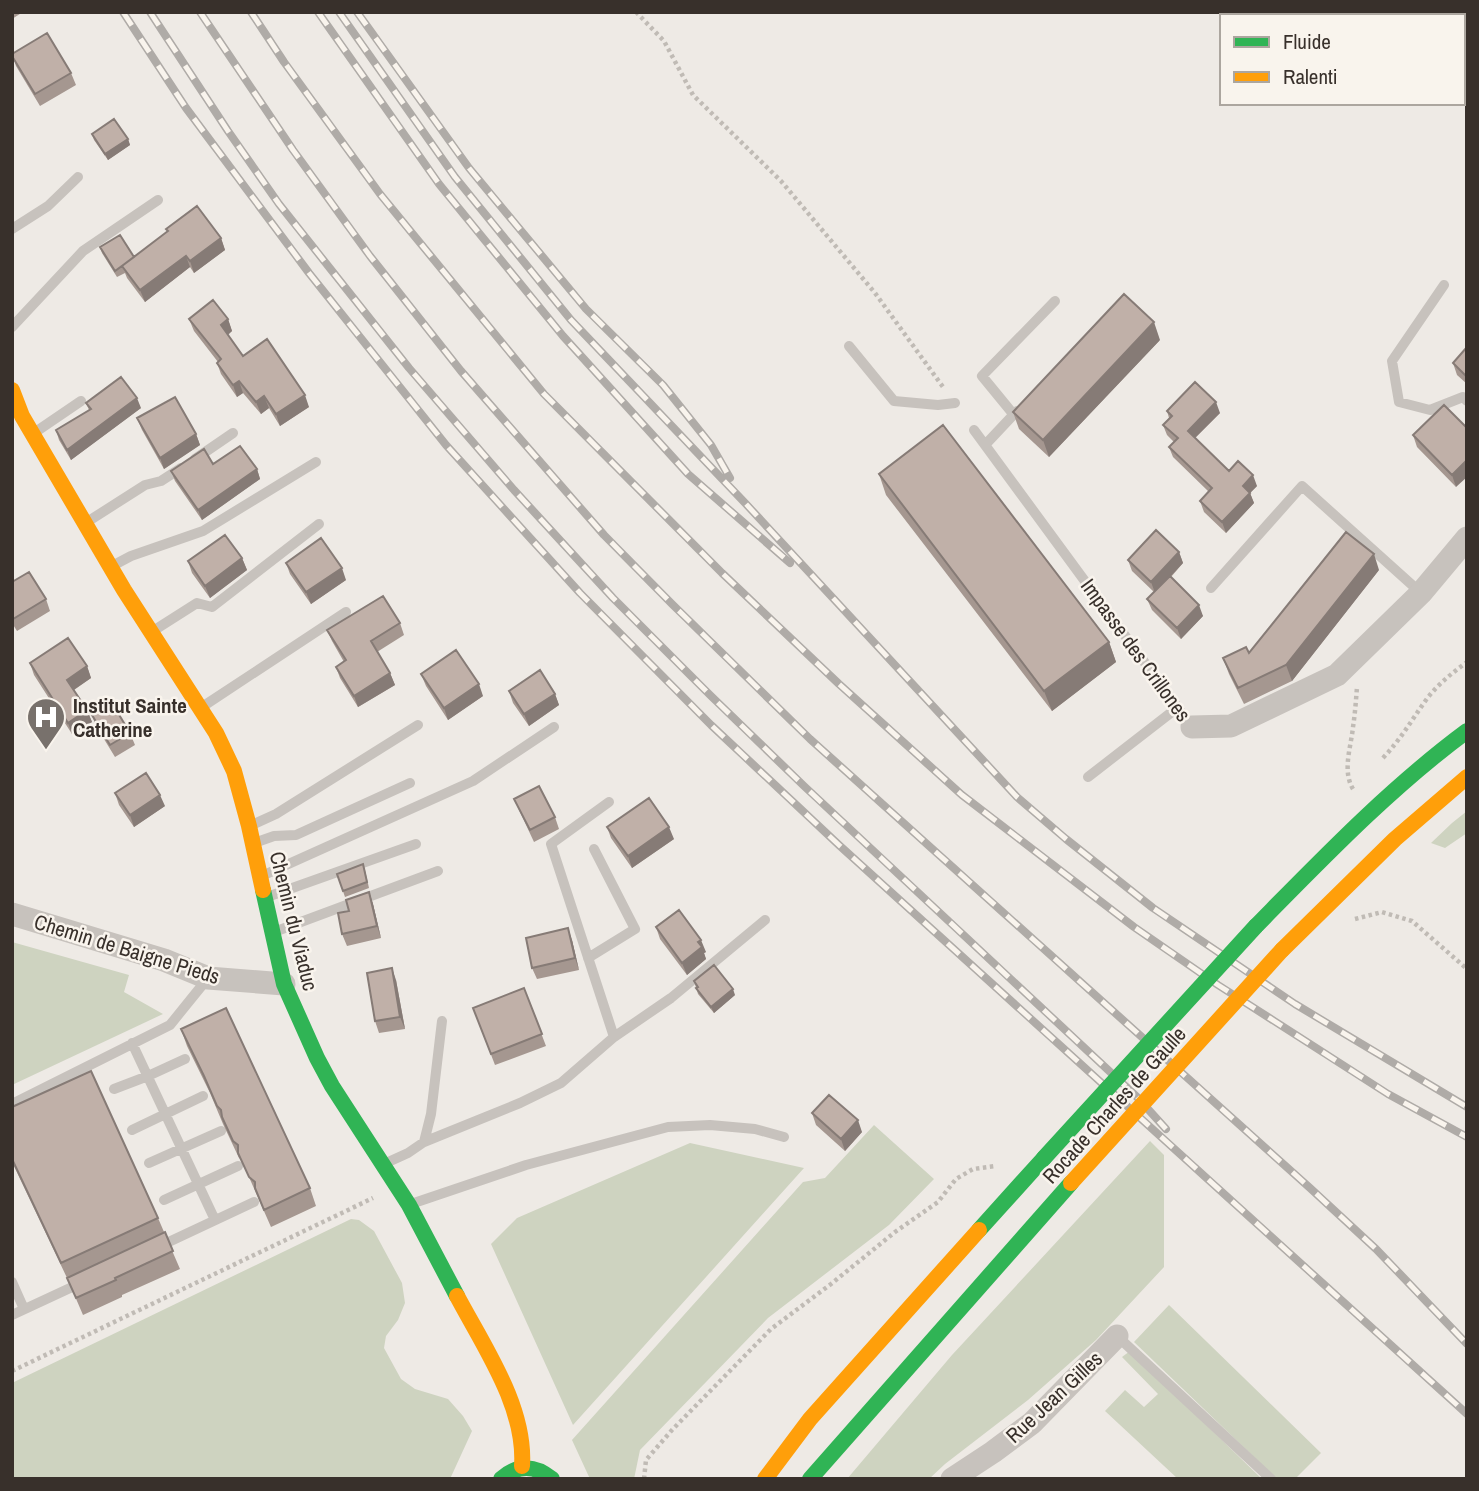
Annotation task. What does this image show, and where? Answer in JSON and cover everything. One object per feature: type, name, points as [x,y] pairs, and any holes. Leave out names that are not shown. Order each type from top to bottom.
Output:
[{"type":"main road","name":"Chemin du Viaduc","points":[[12,390],[22,416],[110,567],[216,733],[234,771],[249,826],[284,984],[331,1086],[409,1205],[508,1392],[520,1428],[522,1466]]},
{"type":"main road","name":"Rocade Charles de Gaulle","points":[[765,1479],[810,1419],[1256,926],[1339,841],[1437,753],[1467,732]]},
{"type":"main road","name":"Rocade Charles de Gaulle","points":[[810,1479],[1071,1183],[1282,950],[1361,870],[1467,776]]},
{"type":"main road","points":[[501,1479],[507,1472],[522,1466],[538,1468],[552,1479]]},
{"type":"street","name":"Impasse des Crillones","points":[[1192,727],[1231,726],[1337,675],[1421,593],[1467,538]]},
{"type":"street","name":"Chemin de Baigne Pieds","points":[[12,914],[164,960],[208,978],[284,984]]},
{"type":"street","name":"Rue Jean Gilles","points":[[952,1479],[1032,1423],[1117,1336]]},
{"type":"lane","points":[[12,229],[48,206],[78,177]]},
{"type":"lane","points":[[12,327],[83,251],[158,200]]},
{"type":"lane","points":[[1444,285],[1392,360],[1399,402],[1430,410],[1463,397],[1467,401]]},
{"type":"lane","points":[[1014,415],[982,376],[1055,301]]},
{"type":"lane","points":[[849,346],[894,401],[938,405],[955,403]]},
{"type":"lane","points":[[33,434],[81,401]]},
{"type":"lane","points":[[985,445],[1023,405]]},
{"type":"lane","name":"Impasse des Crillones","points":[[974,430],[1192,727]]},
{"type":"lane","points":[[85,523],[145,485],[161,481],[233,433]]},
{"type":"lane","points":[[110,567],[131,556],[203,531],[316,462]]},
{"type":"lane","points":[[1210,588],[1302,486],[1421,593]]},
{"type":"lane","points":[[151,633],[197,603],[212,607],[319,524]]},
{"type":"lane","points":[[200,709],[346,612]]},
{"type":"lane","points":[[1088,777],[1177,708]]},
{"type":"lane","points":[[249,826],[276,814],[418,725]]},
{"type":"lane","points":[[260,877],[473,781],[554,727]]},
{"type":"lane","points":[[253,844],[274,835],[296,835],[410,783]]},
{"type":"lane","points":[[609,802],[551,844],[614,1037]]},
{"type":"lane","points":[[265,898],[416,844]]},
{"type":"lane","points":[[588,958],[635,929],[594,849]]},
{"type":"lane","points":[[273,932],[439,871]]},
{"type":"lane","points":[[383,1164],[408,1153],[424,1142],[520,1103],[561,1083],[614,1037],[671,998],[765,920]]},
{"type":"lane","points":[[12,1104],[170,1025],[208,978]]},
{"type":"lane","points":[[424,1142],[431,1114],[442,1021]]},
{"type":"lane","points":[[132,1043],[215,1220]]},
{"type":"lane","points":[[114,1089],[185,1059]]},
{"type":"lane","points":[[132,1130],[203,1096]]},
{"type":"lane","points":[[409,1205],[526,1165],[668,1127],[710,1125],[755,1129],[784,1137]]},
{"type":"lane","points":[[149,1163],[221,1130]]},
{"type":"lane","points":[[163,1200],[238,1166]]},
{"type":"lane","points":[[144,1253],[254,1202]]},
{"type":"lane","points":[[12,1315],[96,1276]]},
{"type":"lane","points":[[12,1282],[24,1309]]},
{"type":"lane","points":[[1117,1336],[1271,1479]]},
{"type":"path","points":[[636,12],[664,41],[693,95],[781,181],[875,293],[955,403]]},
{"type":"path","points":[[1381,761],[1399,741],[1427,698],[1452,672],[1467,662]]},
{"type":"path","points":[[1348,664],[1357,688],[1348,751],[1348,781],[1353,789]]},
{"type":"path","points":[[1345,797],[1363,780]]},
{"type":"path","points":[[1344,922],[1382,912],[1412,921],[1467,970]]},
{"type":"path","points":[[644,1479],[646,1460],[689,1412],[772,1329],[895,1232],[938,1202],[956,1179],[973,1169],[993,1168],[1002,1163]]},
{"type":"path","points":[[12,1371],[380,1195]]},
{"type":"green space","points":[[1467,811],[1467,833],[1445,848],[1431,843],[1452,823]]},
{"type":"green space","points":[[12,942],[129,975],[124,992],[163,1014],[12,1085]]},
{"type":"green space","points":[[874,1125],[934,1179],[889,1225],[768,1318],[640,1450],[634,1479],[590,1479],[572,1440],[803,1182],[825,1178]]},
{"type":"green space","points":[[1150,1141],[1164,1155],[1164,1267],[1096,1340],[1028,1400],[929,1479],[847,1479],[952,1355]]},
{"type":"green space","points":[[690,1143],[804,1168],[573,1425],[491,1244],[517,1218]]},
{"type":"green space","points":[[351,1219],[359,1220],[374,1231],[402,1283],[405,1303],[398,1320],[386,1336],[384,1348],[401,1379],[415,1389],[448,1399],[472,1431],[450,1479],[12,1479],[12,1383]]},
{"type":"green space","points":[[1169,1305],[1321,1453],[1295,1479],[1277,1479],[1134,1342]]},
{"type":"green space","points":[[1130,1351],[1262,1479],[1178,1479],[1105,1411],[1125,1390],[1144,1407],[1158,1394],[1122,1357]]},
{"type":"building","points":[[47,33],[71,73],[35,94],[12,54]]},
{"type":"building","points":[[114,119],[128,139],[105,154],[92,134]]},
{"type":"building","points":[[197,206],[221,238],[190,261],[186,256],[140,290],[122,266]]},
{"type":"building","points":[[120,235],[134,257],[115,271],[100,247]]},
{"type":"building","points":[[1124,294],[1154,322],[1043,440],[1013,412]]},
{"type":"building","points":[[213,300],[228,319],[221,325],[243,356],[267,339],[305,395],[276,414],[264,396],[256,402],[239,381],[233,385],[217,363],[221,359],[189,319]]},
{"type":"building","points":[[1467,347],[1467,377],[1453,363]]},
{"type":"building","points":[[121,377],[137,398],[67,450],[56,430],[91,409],[86,403]]},
{"type":"building","points":[[1195,382],[1216,402],[1188,431],[1229,471],[1238,461],[1253,475],[1243,486],[1250,493],[1222,522],[1200,501],[1212,488],[1169,447],[1178,438],[1163,425],[1172,416],[1167,411]]},
{"type":"building","points":[[175,397],[196,434],[160,458],[137,418]]},
{"type":"building","points":[[1444,405],[1467,428],[1467,460],[1452,475],[1413,435]]},
{"type":"building","points":[[943,425],[1109,642],[1044,691],[879,474]]},
{"type":"building","points":[[240,446],[257,469],[198,510],[171,471],[204,449],[213,464]]},
{"type":"building","points":[[1156,530],[1179,552],[1151,582],[1128,560]]},
{"type":"building","points":[[1346,532],[1374,554],[1286,665],[1238,688],[1223,658],[1246,647],[1249,653]]},
{"type":"building","points":[[225,535],[242,558],[205,586],[188,561]]},
{"type":"building","points":[[321,538],[342,568],[306,592],[286,563]]},
{"type":"building","points":[[29,572],[46,599],[13,619],[12,582]]},
{"type":"building","points":[[1170,576],[1199,605],[1177,628],[1147,599]]},
{"type":"building","points":[[383,596],[400,623],[371,641],[390,673],[354,696],[336,667],[346,660],[327,630]]},
{"type":"building","points":[[68,638],[87,666],[67,680],[87,710],[68,723],[30,663]]},
{"type":"building","points":[[456,650],[479,684],[444,708],[421,674]]},
{"type":"building","points":[[540,670],[555,694],[524,714],[509,691]]},
{"type":"building","points":[[112,703],[130,733],[110,745],[92,715]]},
{"type":"building","points":[[146,773],[160,795],[130,815],[115,793]]},
{"type":"building","points":[[539,786],[555,817],[530,830],[514,799]]},
{"type":"building","points":[[649,798],[669,827],[628,856],[607,827]]},
{"type":"building","points":[[363,864],[367,882],[343,891],[337,874]]},
{"type":"building","points":[[369,892],[377,926],[342,934],[338,913],[349,911],[346,900]]},
{"type":"building","points":[[679,910],[701,940],[698,942],[702,947],[682,963],[656,927]]},
{"type":"building","points":[[568,928],[575,958],[532,968],[526,938]]},
{"type":"building","points":[[714,965],[733,989],[711,1007],[696,988],[698,987],[694,981]]},
{"type":"building","points":[[392,968],[400,1017],[375,1021],[367,973]]},
{"type":"building","points":[[524,988],[542,1034],[491,1054],[473,1008]]},
{"type":"building","points":[[226,1008],[310,1188],[264,1210],[255,1182],[249,1177],[238,1153],[238,1145],[233,1141],[221,1110],[181,1029]]},
{"type":"building","points":[[91,1071],[158,1218],[61,1263],[12,1159],[12,1107]]},
{"type":"building","points":[[829,1095],[858,1120],[841,1139],[812,1113]]},
{"type":"building","points":[[165,1232],[173,1251],[76,1298],[67,1278]]},
{"type":"railway","points":[[123,12],[186,108],[309,273],[446,445],[580,593],[711,725],[840,846],[1467,1414]]},
{"type":"railway","points":[[150,12],[279,204],[409,368],[514,490],[613,598],[710,695],[1137,1097],[1166,1129]]},
{"type":"railway","points":[[200,12],[293,150],[370,256],[461,371],[604,535],[810,739],[1310,1188],[1376,1249],[1467,1344]]},
{"type":"railway","points":[[251,12],[380,194],[544,394],[722,573],[839,684],[962,795],[1134,927],[1218,985],[1388,1094],[1467,1137]]},
{"type":"railway","points":[[318,12],[439,184],[563,336],[688,474],[790,563]]},
{"type":"railway","points":[[339,12],[455,177],[571,320],[746,504],[1017,797],[1153,908],[1295,1004],[1467,1107]]},
{"type":"railway","points":[[357,12],[469,168],[586,309],[663,385],[711,445],[730,478]]},
{"type":"traffic: fast","points":[[1256,926],[1384,800],[1467,731]]},
{"type":"traffic: fast","points":[[263,890],[284,984],[317,1058],[332,1086],[409,1205],[457,1296]]},
{"type":"traffic: fast","points":[[1044,1158],[1256,926]]},
{"type":"traffic: fast","points":[[979,1230],[1044,1158]]},
{"type":"traffic: fast","points":[[810,1479],[1071,1183]]},
{"type":"traffic: fast","points":[[501,1479],[507,1474],[526,1468],[539,1471],[552,1479]]},
{"type":"traffic: slow","points":[[12,390],[22,416],[124,590],[216,733],[234,771],[263,890]]},
{"type":"traffic: slow","points":[[1282,950],[1395,839],[1467,777]]},
{"type":"traffic: slow","points":[[1071,1183],[1282,950]]},
{"type":"traffic: slow","points":[[765,1479],[810,1419],[979,1230]]},
{"type":"traffic: slow","points":[[457,1296],[510,1400],[517,1422],[522,1466]]},
{"type":"place","name":"Institut Sainte Catherine","points":[[46,751]]}]
